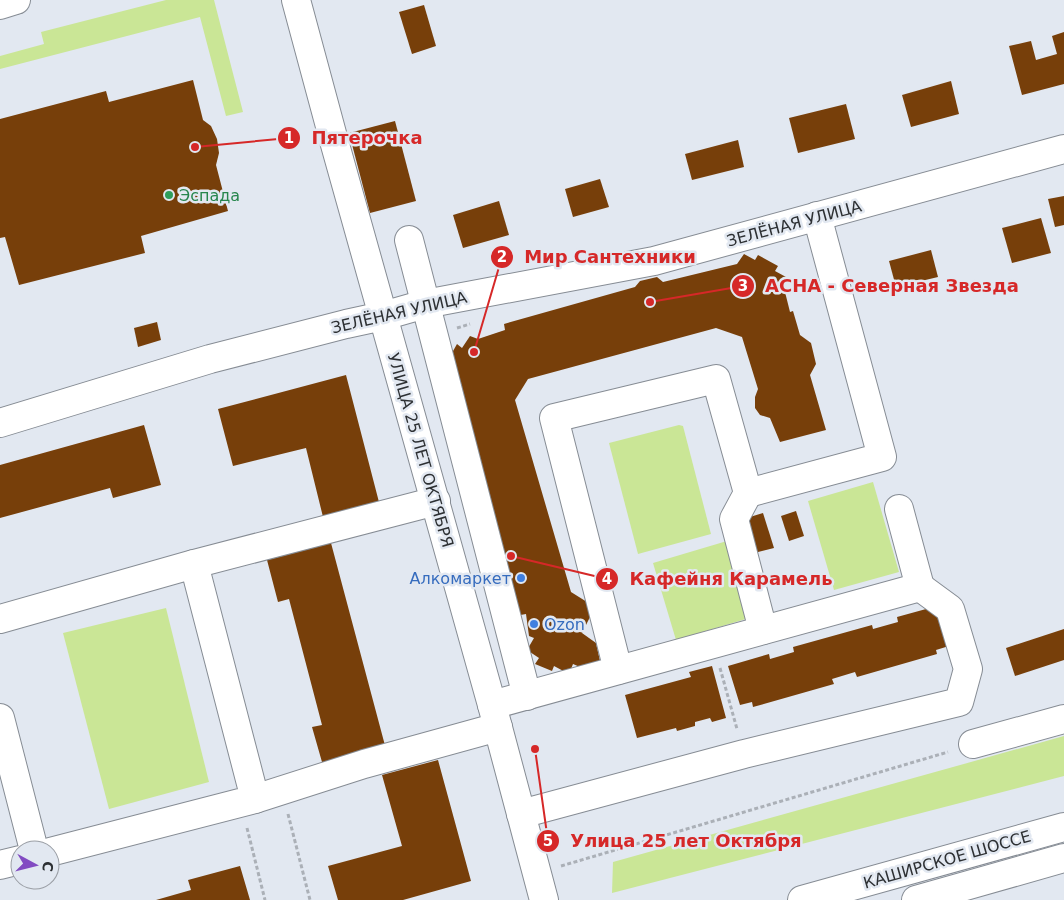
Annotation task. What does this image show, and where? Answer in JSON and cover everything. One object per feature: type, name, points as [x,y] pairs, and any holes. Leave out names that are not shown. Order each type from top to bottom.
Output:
[{"type":"street","points":[[0,5],[16,0]]},
{"type":"street","name":"УЛИЦА 25 ЛЕТ ОКТЯБРЯ","points":[[296,0],[436,501],[544,900]]},
{"type":"street","name":"ЗЕЛЁНАЯ УЛИЦА","points":[[0,423],[210,359],[425,304],[654,261],[1064,149]]},
{"type":"street","points":[[748,493],[882,457],[817,216]]},
{"type":"street","points":[[409,240],[527,696]]},
{"type":"street","points":[[618,670],[554,418],[716,379],[748,493],[734,519],[763,630]]},
{"type":"street","points":[[0,619],[194,564],[436,501]]},
{"type":"street","points":[[521,814],[744,754],[959,702],[968,669],[950,608],[920,587],[899,509]]},
{"type":"street","points":[[194,564],[248,801]]},
{"type":"street","points":[[60,849],[248,801],[374,762],[495,716],[527,696],[920,587]]},
{"type":"street","points":[[0,718],[31,840]]},
{"type":"street","points":[[973,744],[1064,719]]},
{"type":"street","name":"КАШИРСКОЕ ШОССЕ","points":[[802,900],[1064,827]]},
{"type":"street","name":"КАШИРСКОЕ ШОССЕ","points":[[916,900],[1064,858]]},
{"type":"path","points":[[714,643],[744,754]]},
{"type":"path","points":[[555,868],[973,744]]},
{"type":"path","points":[[282,789],[310,900]]},
{"type":"path","points":[[248,801],[265,900]]},
{"type":"green space","points":[[166,0],[214,0],[243,112],[226,116],[200,17],[0,69],[0,56],[44,44],[41,32]]},
{"type":"green space","points":[[679,425],[683,426],[711,534],[638,554],[609,443]]},
{"type":"green space","points":[[873,482],[899,572],[834,590],[808,501]]},
{"type":"green space","points":[[727,541],[749,618],[676,640],[653,563]]},
{"type":"green space","points":[[166,608],[209,782],[109,809],[63,633]]},
{"type":"green space","points":[[1064,736],[1064,776],[612,893],[613,862]]},
{"type":"building","points":[[424,5],[436,46],[412,54],[399,12]]},
{"type":"building","points":[[1064,32],[1064,84],[1022,95],[1009,46],[1031,41],[1036,60],[1057,54],[1052,36]]},
{"type":"building","name":"Эспада","points":[[193,80],[203,120],[211,126],[217,139],[219,153],[216,165],[228,211],[141,236],[145,253],[19,285],[5,237],[0,238],[0,119],[106,91],[109,102]]},
{"type":"building","points":[[951,81],[959,114],[911,127],[902,95]]},
{"type":"building","points":[[846,104],[855,139],[798,153],[789,118]]},
{"type":"building","points":[[395,121],[416,201],[370,213],[349,133]]},
{"type":"building","points":[[738,140],[744,167],[692,180],[685,154]]},
{"type":"building","points":[[600,179],[609,207],[573,217],[565,189]]},
{"type":"building","points":[[1064,196],[1064,225],[1055,227],[1048,199]]},
{"type":"building","points":[[499,201],[509,235],[463,248],[453,215]]},
{"type":"building","points":[[1041,218],[1051,253],[1012,263],[1002,228]]},
{"type":"building","points":[[931,250],[938,277],[896,287],[889,261]]},
{"type":"building","points":[[744,254],[755,260],[758,255],[778,266],[775,271],[786,277],[781,288],[785,292],[790,312],[793,311],[800,335],[811,343],[816,364],[810,375],[826,430],[780,442],[770,418],[760,415],[755,408],[755,397],[758,389],[742,337],[716,328],[528,379],[515,400],[571,592],[595,607],[582,633],[596,643],[600,661],[580,667],[573,664],[569,674],[554,666],[552,671],[535,664],[539,658],[527,650],[534,638],[529,636],[526,614],[515,616],[459,390],[462,385],[447,377],[448,360],[457,344],[462,348],[470,336],[478,339],[505,330],[504,324],[635,287],[640,281],[657,277],[663,282],[737,264]]},
{"type":"building","points":[[157,322],[161,340],[138,347],[134,328]]},
{"type":"building","points":[[346,375],[380,506],[324,521],[306,448],[233,466],[218,409]]},
{"type":"building","points":[[144,425],[161,485],[113,498],[110,488],[0,518],[0,465]]},
{"type":"building","points":[[796,511],[804,536],[789,541],[781,516]]},
{"type":"building","points":[[763,513],[774,548],[750,554],[740,520]]},
{"type":"building","points":[[331,543],[387,753],[324,769],[312,727],[322,725],[289,599],[278,602],[267,560]]},
{"type":"building","points":[[937,606],[949,646],[936,650],[937,654],[857,677],[855,672],[832,679],[834,684],[753,707],[752,702],[740,705],[728,666],[769,654],[770,659],[794,652],[793,647],[872,625],[873,629],[898,622],[897,617]]},
{"type":"building","points":[[1064,629],[1064,660],[1015,676],[1006,648]]},
{"type":"building","points":[[712,666],[726,718],[712,722],[710,718],[695,722],[695,726],[677,731],[676,728],[637,738],[625,695],[691,677],[689,672]]},
{"type":"building","points":[[438,760],[471,881],[403,900],[338,900],[328,866],[402,846],[382,775]]},
{"type":"building","points":[[240,866],[250,900],[156,900],[191,890],[188,880]]},
{"type":"place","name":"Пятерочка","points":[[195,147]]},
{"type":"place","name":"Эспада","points":[[169,195]]},
{"type":"place","name":"АСНА - Северная Звезда","points":[[650,302]]},
{"type":"place","name":"Мир Сантехники","points":[[474,352]]},
{"type":"place","name":"Кафейня Карамель","points":[[511,556]]},
{"type":"place","name":"Алкомаркет","points":[[521,578]]},
{"type":"place","name":"Ozon","points":[[534,624]]},
{"type":"place","name":"Улица 25 лет Октября","points":[[535,749]]}]
